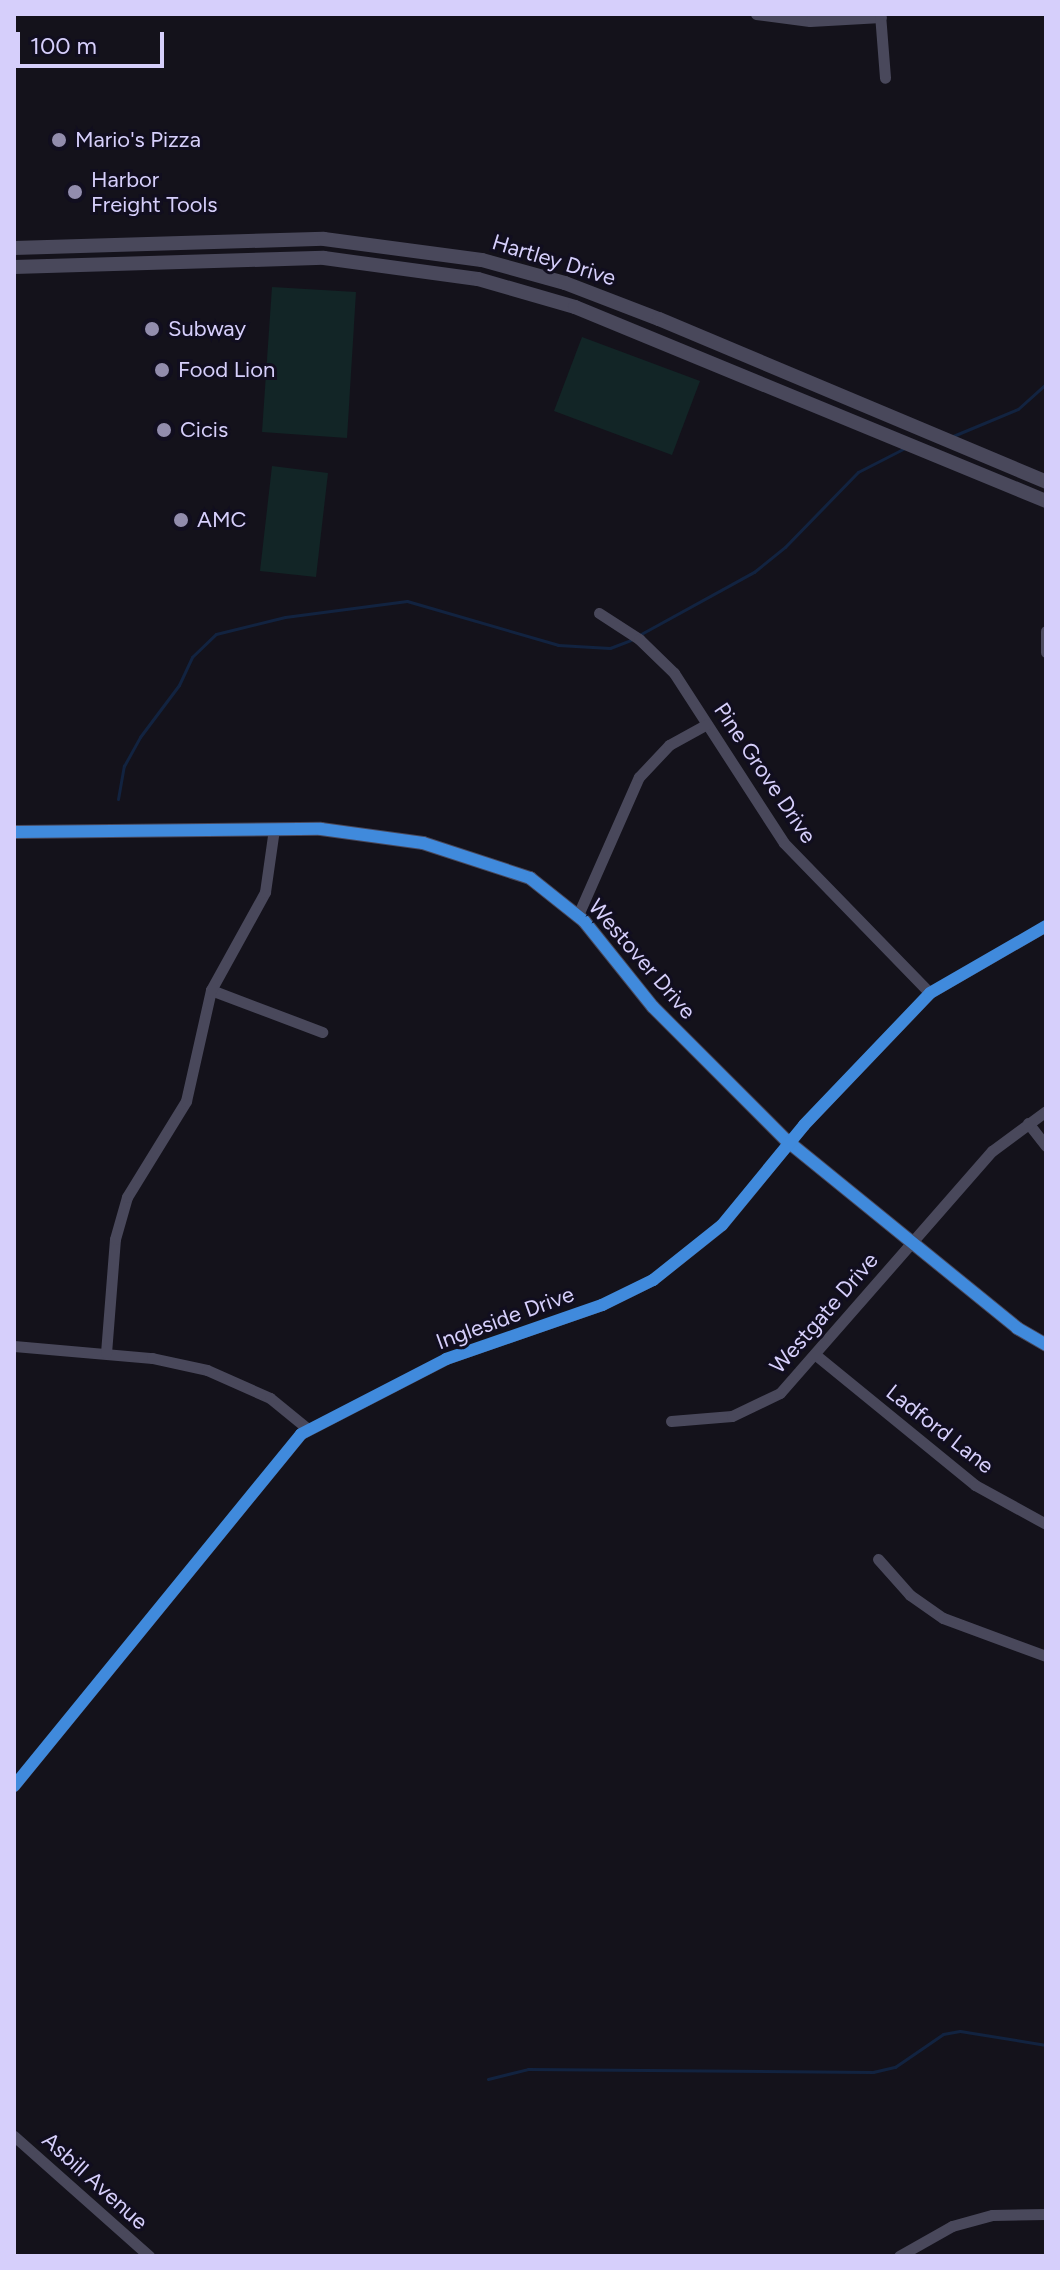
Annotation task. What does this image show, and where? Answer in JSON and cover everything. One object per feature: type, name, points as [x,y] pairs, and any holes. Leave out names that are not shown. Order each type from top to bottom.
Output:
[{"type":"street","points":[[756,14],[810,21],[880,15],[885,78]]},
{"type":"street","name":"Hartley Drive","points":[[14,248],[324,239],[482,260],[565,283],[1046,482]]},
{"type":"street","name":"Hartley Drive","points":[[14,267],[324,258],[478,279],[575,307],[1046,501]]},
{"type":"street","name":"Pine Grove Drive","points":[[599,613],[664,662],[784,843],[930,993]]},
{"type":"street","points":[[1046,631],[1046,652]]},
{"type":"street","points":[[578,915],[639,777],[669,745],[707,724]]},
{"type":"street","points":[[106,1353],[112,1261],[122,1211],[136,1179],[186,1101],[211,990],[265,892],[274,829]]},
{"type":"street","name":"Westover Drive","points":[[14,832],[274,829],[367,833],[468,854],[530,878],[578,915],[653,1007],[792,1145],[1046,1345]]},
{"type":"street","name":"Ingleside Drive","points":[[14,1786],[277,1460],[308,1429],[446,1359],[602,1305],[653,1280],[722,1225],[792,1145],[804,1125],[930,993],[1046,926]]},
{"type":"street","points":[[211,990],[322,1032]]},
{"type":"street","name":"Westgate Drive","points":[[671,1421],[732,1416],[780,1393],[817,1356],[992,1151],[1046,1111]]},
{"type":"street","points":[[1028,1123],[1046,1146]]},
{"type":"street","points":[[14,1346],[106,1353],[207,1370],[270,1398],[308,1429]]},
{"type":"street","name":"Ladford Lane","points":[[817,1356],[975,1485],[1046,1524]]},
{"type":"street","points":[[878,1559],[910,1595],[943,1618],[1046,1656]]},
{"type":"street","name":"Asbill Avenue","points":[[14,2136],[149,2256]]},
{"type":"street","points":[[899,2256],[952,2226],[992,2215],[1046,2214]]},
{"type":"green space","points":[[272,287],[356,292],[347,438],[262,432]]},
{"type":"green space","points":[[582,337],[700,381],[672,455],[554,411]]},
{"type":"green space","points":[[272,466],[328,473],[316,577],[260,571]]},
{"type":"waterway","points":[[953,436],[1018,409],[1046,384]]},
{"type":"waterway","points":[[641,634],[754,572],[785,547],[858,472],[903,449]]},
{"type":"waterway","points":[[118,799],[124,766],[140,737],[179,685],[192,657],[216,634],[285,617],[407,601],[558,645],[610,648],[631,640]]},
{"type":"waterway","points":[[488,2079],[528,2069],[873,2072],[895,2067],[943,2034],[960,2031],[1046,2045]]},
{"type":"cycle path","points":[[14,832],[321,829],[423,843],[530,878],[584,921],[653,1007],[786,1140],[1017,1328],[1046,1345]]},
{"type":"cycle path","points":[[14,1786],[301,1434],[446,1359],[602,1305],[653,1280],[722,1225],[804,1125],[930,993],[1046,926]]},
{"type":"place","name":"Mario's Pizza","points":[[59,140]]},
{"type":"place","name":"Harbor Freight Tools","points":[[75,192]]},
{"type":"place","name":"Subway","points":[[152,329]]},
{"type":"place","name":"Food Lion","points":[[162,370]]},
{"type":"place","name":"Cicis","points":[[164,430]]},
{"type":"place","name":"AMC","points":[[181,520]]}]
